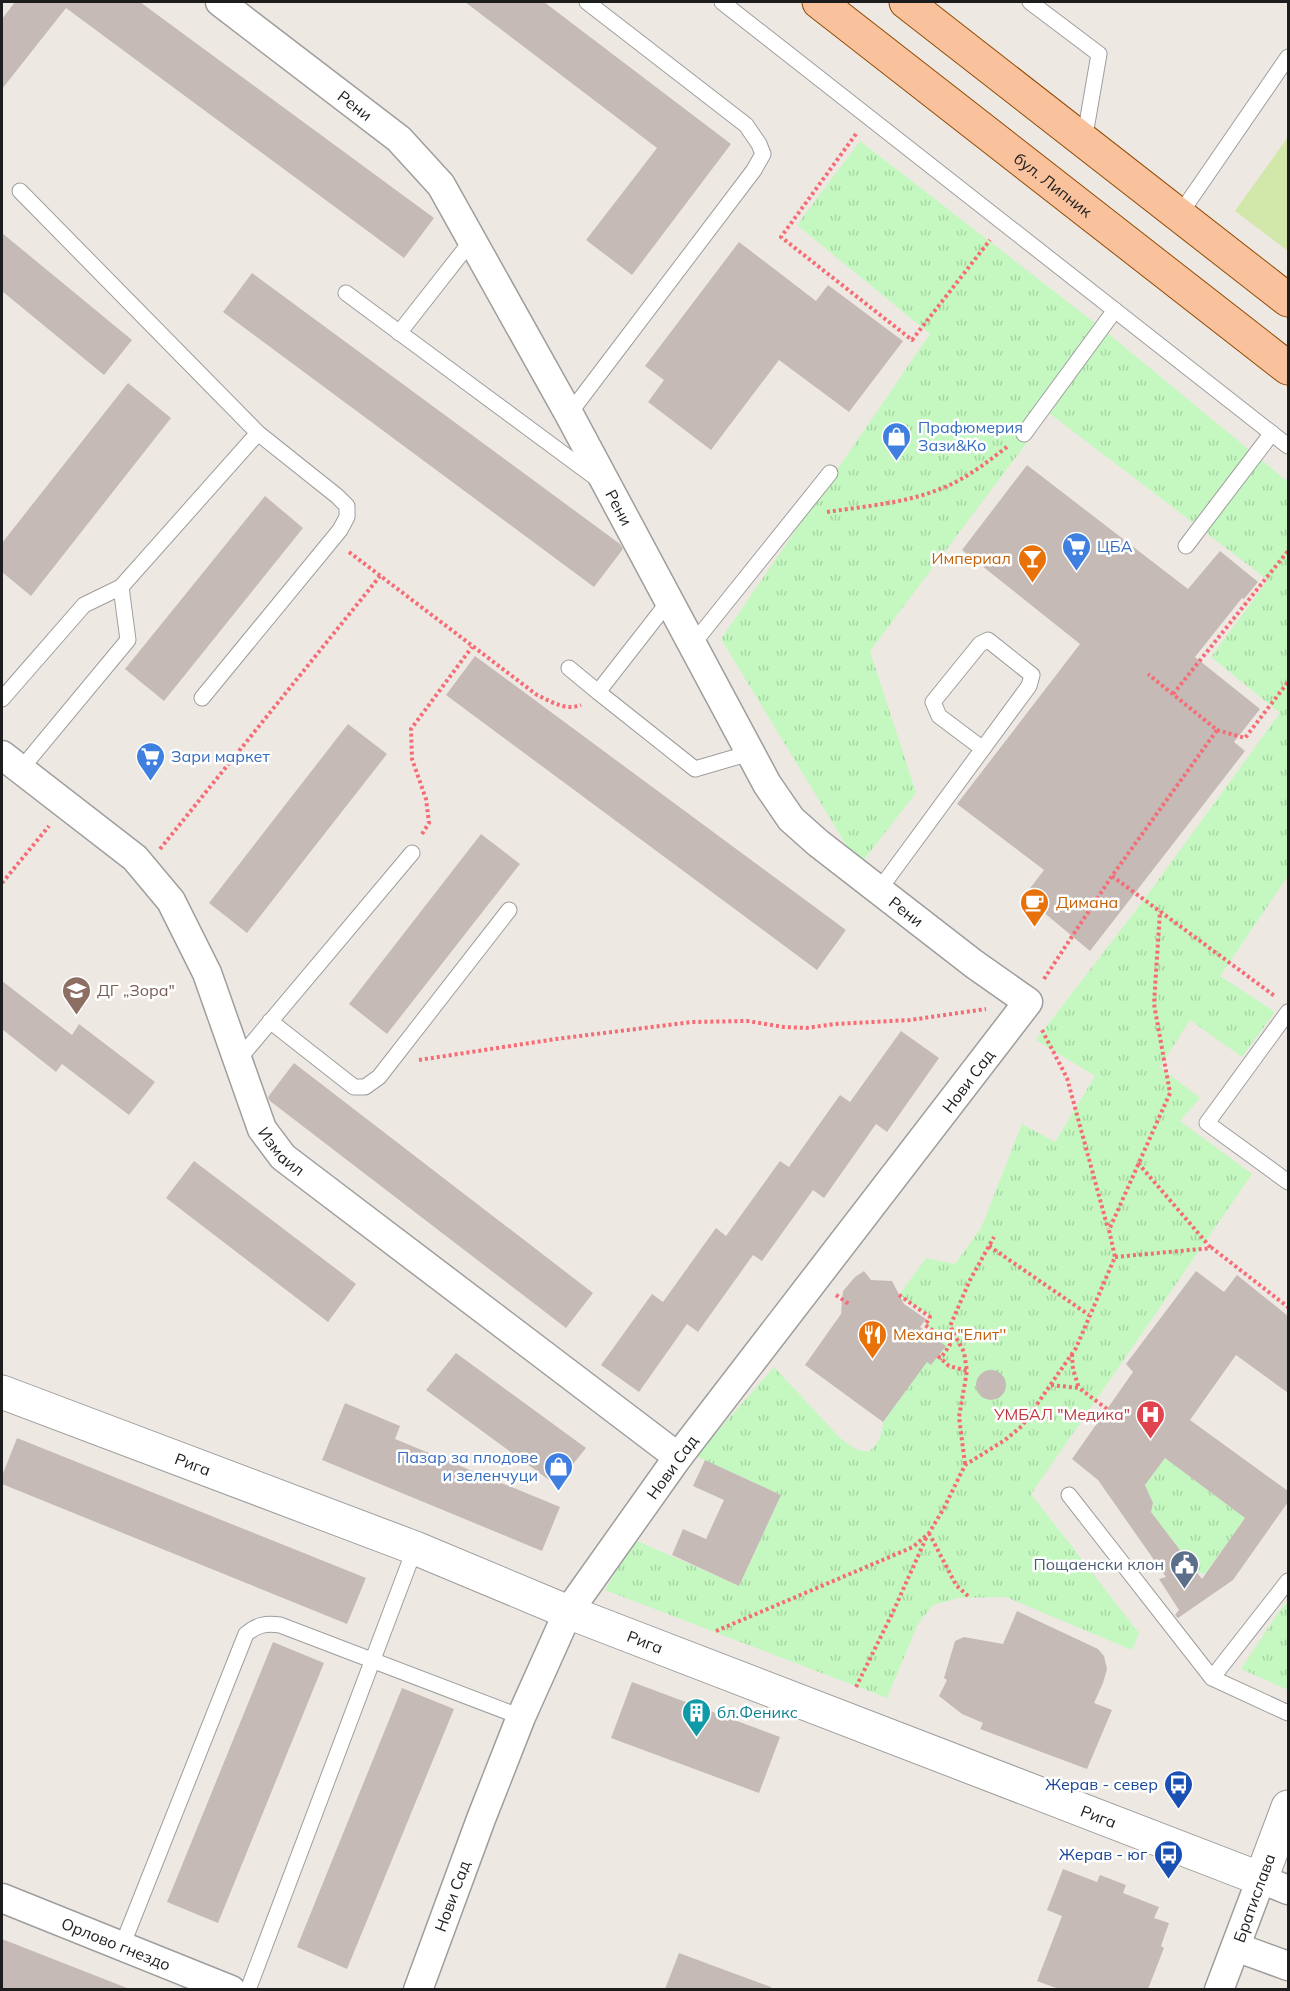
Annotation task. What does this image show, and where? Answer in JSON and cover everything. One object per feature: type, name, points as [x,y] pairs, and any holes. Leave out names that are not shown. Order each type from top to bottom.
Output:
[{"type":"main road","name":"бул. Липник","points":[[819,2],[1288,368]]},
{"type":"main road","points":[[906,2],[1288,300]]},
{"type":"street","name":"Рени","points":[[220,2],[399,139],[441,186],[569,414],[767,784],[791,819],[818,843],[974,964],[1028,1002]]},
{"type":"street","name":"Измаил","points":[[11,762],[135,858],[171,901],[207,973],[262,1129],[283,1157],[678,1457]]},
{"type":"street","name":"Нови Сад","points":[[418,1989],[480,1819],[521,1717],[568,1612],[678,1457],[1028,1002]]},
{"type":"street","name":"Рига","points":[[2,1395],[415,1548],[568,1612],[1275,1885]]},
{"type":"street","name":"Братислава","points":[[1219,1989],[1236,1947],[1275,1885],[1288,1807]]},
{"type":"street","name":"Орлово гнездо","points":[[2,1898],[231,1989]]},
{"type":"street","points":[[1236,1947],[1288,1966]]},
{"type":"lane","points":[[569,414],[747,179],[763,154],[746,125],[587,2]]},
{"type":"lane","points":[[722,2],[1288,446]]},
{"type":"lane","points":[[1030,2],[1099,54],[1084,141]]},
{"type":"lane","points":[[1180,214],[1288,57]]},
{"type":"lane","points":[[20,191],[258,433],[347,506],[347,518],[332,539],[202,698]]},
{"type":"lane","points":[[399,333],[472,240]]},
{"type":"lane","points":[[346,293],[607,486]]},
{"type":"lane","points":[[1024,434],[1115,310]]},
{"type":"lane","points":[[2,699],[84,605],[121,587],[258,433]]},
{"type":"lane","points":[[1186,546],[1272,433]]},
{"type":"lane","points":[[692,645],[830,473]]},
{"type":"lane","points":[[11,762],[128,640],[121,587]]},
{"type":"lane","points":[[598,692],[669,601]]},
{"type":"lane","points":[[879,890],[983,749],[1029,686],[1032,675],[988,640],[980,644],[933,702],[939,716],[983,749]]},
{"type":"lane","points":[[569,668],[695,769],[750,753]]},
{"type":"lane","points":[[237,1060],[412,853]]},
{"type":"lane","points":[[270,1021],[354,1087],[365,1087],[380,1077],[509,910]]},
{"type":"lane","points":[[1288,1012],[1207,1123],[1288,1182]]},
{"type":"lane","points":[[1069,1495],[1212,1678],[1288,1713]]},
{"type":"lane","points":[[248,1989],[415,1548]]},
{"type":"lane","points":[[1212,1678],[1288,1581]]},
{"type":"lane","points":[[122,1946],[246,1634],[255,1626],[268,1623],[280,1625],[521,1717]]},
{"type":"path","points":[[869,117],[781,237],[903,333],[912,340],[1004,222]]},
{"type":"path","points":[[796,516],[888,503],[946,487],[989,461],[1024,434]]},
{"type":"path","points":[[332,539],[537,695],[559,706],[573,708],[598,692]]},
{"type":"path","points":[[1173,694],[1288,551]]},
{"type":"path","points":[[144,868],[380,576]]},
{"type":"path","points":[[412,853],[429,823],[426,799],[412,759],[411,729],[472,647]]},
{"type":"path","points":[[1148,674],[1217,730],[1245,738],[1288,682]]},
{"type":"path","points":[[389,1064],[556,1039],[692,1022],[747,1021],[806,1028],[910,1020],[1028,1002],[1112,876],[1217,730]]},
{"type":"path","points":[[2,883],[66,805]]},
{"type":"path","points":[[1112,876],[1279,999]]},
{"type":"path","points":[[1109,1230],[1170,1093],[1154,1004],[1160,911]]},
{"type":"path","points":[[856,1687],[929,1533],[944,1509],[965,1465],[1005,1440],[1022,1426],[1072,1354],[1086,1328],[1089,1315],[1115,1257],[1067,1077],[1028,1002]]},
{"type":"path","points":[[1138,1163],[1212,1248],[1288,1307]]},
{"type":"path","points":[[967,1371],[949,1366],[939,1358],[950,1345],[948,1342],[951,1327],[970,1280],[994,1237]]},
{"type":"path","points":[[989,1246],[1089,1315]]},
{"type":"path","points":[[1115,1257],[1212,1248]]},
{"type":"path","points":[[899,1295],[930,1317],[925,1325],[948,1342]]},
{"type":"path","points":[[951,1327],[964,1352],[967,1371],[959,1417],[965,1465]]},
{"type":"path","points":[[1072,1354],[1073,1370],[1079,1388]]},
{"type":"path","points":[[1050,1385],[1079,1388],[1107,1409]]},
{"type":"path","points":[[929,1533],[956,1585],[968,1596]]},
{"type":"path","points":[[716,1631],[913,1547],[929,1533]]},
{"type":"green space","points":[[1288,137],[1288,251],[1235,211]]},
{"type":"green space","points":[[860,141],[1104,330],[1288,482],[1288,876],[1220,976],[1275,1012],[1242,1057],[1190,1020],[1160,1067],[1200,1098],[1180,1121],[1252,1174],[1031,1494],[1139,1633],[1132,1650],[1006,1597],[959,1598],[933,1605],[918,1624],[887,1698],[605,1590],[635,1540],[739,1586],[781,1495],[696,1456],[774,1367],[840,1438],[855,1449],[868,1452],[875,1446],[881,1435],[883,1422],[943,1337],[925,1325],[930,1316],[899,1295],[926,1258],[955,1264],[981,1228],[1022,1124],[1055,1142],[1095,1076],[1036,1040],[1143,901],[1280,713],[1211,657],[1268,580],[1049,413],[870,651],[916,793],[859,866],[721,639],[930,334],[797,225]]},
{"type":"green space","points":[[1165,1458],[1245,1518],[1205,1574],[1197,1572],[1151,1512],[1153,1503],[1145,1485]]},
{"type":"green space","points":[[1288,1602],[1288,1690],[1241,1669],[1278,1613]]},
{"type":"building","points":[[15,2],[140,2],[434,218],[404,258],[66,8],[2,89],[2,19]]},
{"type":"building","points":[[465,2],[544,2],[731,144],[632,275],[586,240],[657,148]]},
{"type":"building","points":[[2,233],[132,340],[104,375],[2,291]]},
{"type":"building","points":[[739,242],[816,301],[828,285],[903,341],[849,412],[779,360],[711,450],[648,402],[664,380],[645,366]]},
{"type":"building","points":[[252,273],[620,544],[623,549],[594,587],[223,312]]},
{"type":"building","points":[[128,383],[171,418],[31,596],[2,572],[2,543]]},
{"type":"building","points":[[1027,465],[1188,589],[1220,551],[1258,582],[1244,599],[1242,598],[1195,657],[1260,709],[1234,742],[1245,751],[1090,951],[1024,896],[1044,870],[957,804],[1080,644],[962,550]]},
{"type":"building","points":[[265,496],[303,528],[164,701],[125,669]]},
{"type":"building","points":[[475,656],[846,930],[817,970],[446,695]]},
{"type":"building","points":[[348,724],[387,754],[247,933],[209,903]]},
{"type":"building","points":[[481,834],[520,864],[387,1034],[349,1004]]},
{"type":"building","points":[[2,981],[72,1035],[79,1024],[155,1082],[129,1115],[62,1064],[56,1072],[2,1029]]},
{"type":"building","points":[[901,1031],[939,1058],[887,1132],[876,1124],[824,1198],[813,1190],[762,1261],[753,1255],[698,1332],[687,1324],[639,1392],[601,1365],[652,1294],[663,1302],[716,1228],[726,1236],[780,1161],[789,1167],[840,1095],[850,1102]]},
{"type":"building","points":[[294,1063],[593,1293],[566,1328],[270,1101],[268,1097]]},
{"type":"building","points":[[194,1161],[356,1284],[328,1322],[166,1198]]},
{"type":"building","name":"Механа \"Елит''","points":[[864,1271],[871,1280],[892,1281],[904,1304],[926,1319],[920,1327],[946,1346],[931,1365],[927,1362],[883,1422],[805,1365],[841,1314],[843,1291],[855,1277]]},
{"type":"building","name":"УМБАЛ \"Медика\"","points":[[1196,1271],[1224,1292],[1237,1275],[1288,1316],[1288,1393],[1236,1355],[1190,1420],[1288,1491],[1288,1502],[1233,1580],[1178,1618],[1175,1615],[1179,1610],[1159,1579],[1166,1577],[1098,1480],[1072,1459],[1133,1372],[1126,1364]],"holes":[[[1165,1458],[1245,1518],[1202,1579],[1151,1512],[1153,1503],[1145,1485]]]},
{"type":"building","points":[[456,1353],[586,1448],[556,1485],[426,1390]]},
{"type":"building","points":[[991,1370],[997,1371],[1005,1379],[1005,1391],[997,1399],[991,1400],[985,1399],[977,1391],[976,1385],[977,1379],[985,1371]]},
{"type":"building","points":[[345,1403],[400,1426],[395,1439],[560,1507],[542,1551],[322,1460]]},
{"type":"building","points":[[17,1438],[366,1578],[347,1624],[2,1484],[2,1476]]},
{"type":"building","points":[[705,1460],[781,1495],[739,1586],[672,1555],[683,1529],[706,1539],[724,1500],[693,1486]]},
{"type":"building","points":[[1017,1611],[1098,1649],[1104,1656],[1107,1669],[1094,1703],[1112,1710],[1087,1769],[980,1729],[983,1723],[962,1714],[939,1696],[947,1680],[944,1678],[955,1641],[964,1637],[1003,1644]]},
{"type":"building","points":[[273,1642],[324,1663],[218,1923],[167,1902]]},
{"type":"building","name":"бл.Феникс","points":[[632,1682],[780,1737],[759,1793],[611,1738]]},
{"type":"building","points":[[402,1688],[454,1709],[347,1969],[297,1947]]},
{"type":"building","points":[[1063,1869],[1097,1882],[1100,1875],[1126,1885],[1123,1893],[1159,1907],[1154,1918],[1169,1923],[1161,1946],[1164,1948],[1148,1989],[1059,1989],[1037,1981],[1062,1916],[1047,1910]]},
{"type":"building","points":[[2,1939],[127,1988],[127,1989],[2,1989]]},
{"type":"building","points":[[679,1953],[771,1987],[771,1989],[665,1989]]},
{"type":"place","name":"Прафюмерия Зази&Ко","points":[[897,462]]},
{"type":"place","name":"ЦБА","points":[[1076,572]]},
{"type":"place","name":"Империал","points":[[1032,584]]},
{"type":"place","name":"Зари маркет","points":[[150,782]]},
{"type":"place","name":"Димана","points":[[1035,928]]},
{"type":"place","name":"ДГ „Зора\"","points":[[76,1016]]},
{"type":"place","name":"Механа \"Елит''","points":[[872,1360]]},
{"type":"place","name":"УМБАЛ \"Медика\"","points":[[1151,1440]]},
{"type":"place","name":"Пазар за плодове и зеленчуци","points":[[559,1492]]},
{"type":"place","name":"Пощаенски клон","points":[[1185,1590]]},
{"type":"place","name":"бл.Феникс","points":[[696,1738]]},
{"type":"place","name":"Жерав - север","points":[[1179,1810]]},
{"type":"place","name":"Жерав - юг","points":[[1168,1880]]}]
